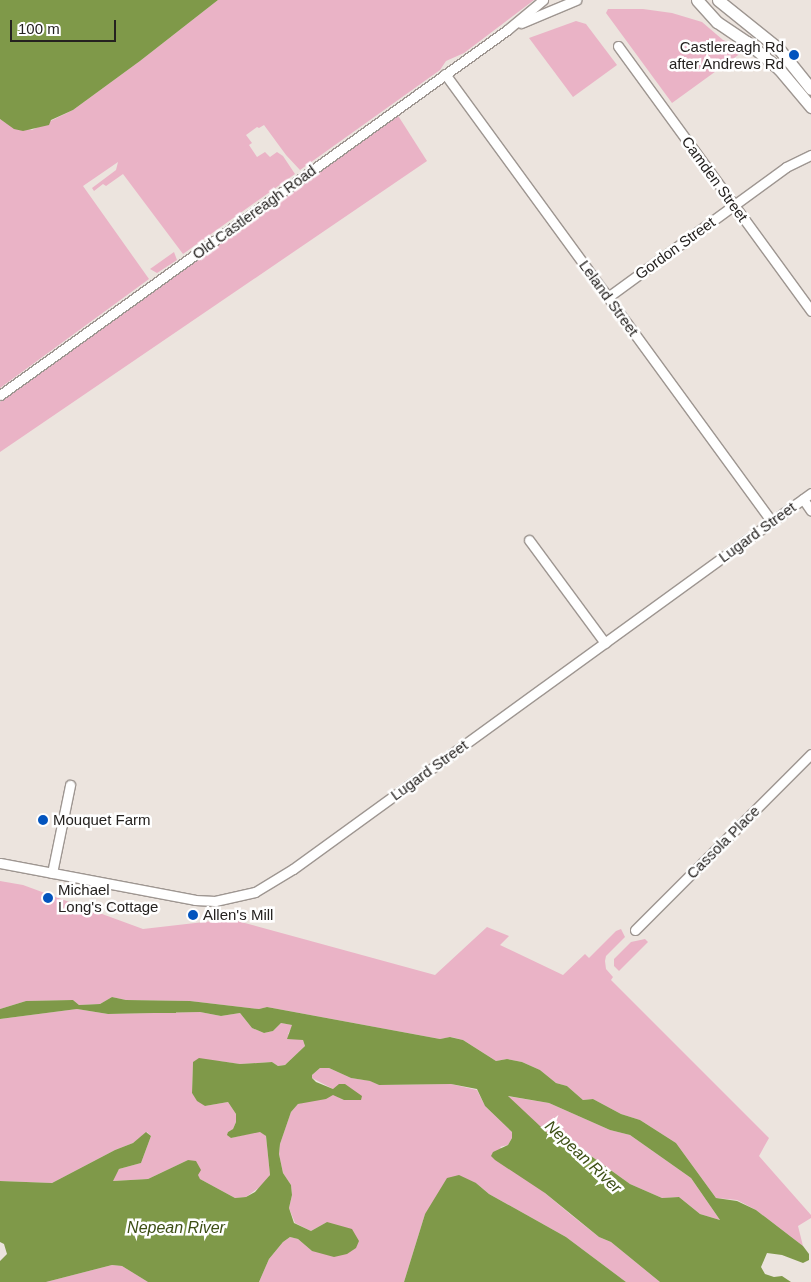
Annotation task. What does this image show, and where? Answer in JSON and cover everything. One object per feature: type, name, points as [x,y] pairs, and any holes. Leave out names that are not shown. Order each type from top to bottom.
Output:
[{"type":"main road","points":[[697,0],[718,22],[756,48],[779,69],[811,107]]},
{"type":"main road","points":[[718,0],[779,49],[811,89]]},
{"type":"street","name":"Old Castlereagh Road","points":[[0,395],[507,30],[543,0]]},
{"type":"street","name":"Old Castlereagh Road","points":[[507,30],[547,10],[576,0]]},
{"type":"street","name":"Camden Street","points":[[618,46],[811,311]]},
{"type":"street","name":"Leland Street","points":[[445,74],[772,522]]},
{"type":"street","name":"Gordon Street","points":[[608,297],[790,164],[811,154]]},
{"type":"street","name":"Lugard Street","points":[[0,863],[195,900],[215,901],[254,892],[294,869],[811,493]]},
{"type":"street","points":[[803,499],[811,511]]},
{"type":"street","points":[[528,540],[605,643]]},
{"type":"street","name":"Cassola Place","points":[[635,930],[811,754]]},
{"type":"street","points":[[52,873],[70,785]]},
{"type":"shaded area","points":[[218,0],[534,0],[464,53],[446,61],[440,70],[300,170],[286,155],[264,125],[259,128],[257,127],[246,135],[252,143],[249,145],[257,157],[265,152],[270,157],[277,152],[283,156],[295,174],[183,254],[123,174],[106,186],[103,184],[94,191],[92,188],[116,170],[118,162],[83,186],[149,279],[0,388],[0,119],[6,123],[32,130],[73,110]]},
{"type":"shaded area","points":[[608,9],[643,9],[672,13],[702,22],[723,40],[733,44],[741,53],[672,103],[606,13]]},
{"type":"shaded area","points":[[576,21],[586,24],[617,65],[573,97],[529,38]]},
{"type":"shaded area","points":[[397,114],[427,161],[0,452],[0,402]]},
{"type":"shaded area","points":[[174,252],[177,260],[157,273],[150,269]]},
{"type":"shaded area","points":[[0,881],[23,885],[143,929],[230,919],[435,975],[487,927],[509,936],[500,945],[563,975],[585,954],[589,958],[616,931],[621,929],[625,937],[606,956],[605,961],[606,969],[613,977],[611,980],[769,1138],[759,1156],[811,1215],[811,1218],[798,1226],[803,1246],[756,1210],[737,1200],[716,1198],[676,1143],[640,1120],[621,1114],[593,1099],[583,1100],[567,1086],[556,1083],[540,1070],[522,1062],[507,1059],[496,1061],[463,1040],[451,1037],[440,1039],[267,1007],[259,1009],[190,1001],[126,1000],[112,997],[100,1004],[79,1005],[73,1000],[26,1001],[0,1009]]},
{"type":"shaded area","points":[[645,939],[648,942],[619,971],[614,966],[614,959],[631,942]]},
{"type":"shaded area","points":[[77,1009],[108,1014],[200,1012],[221,1016],[240,1013],[252,1028],[264,1033],[273,1031],[281,1023],[293,1025],[288,1034],[303,1040],[305,1046],[285,1065],[278,1066],[272,1062],[240,1064],[218,1061],[193,1062],[192,1093],[205,1106],[228,1102],[236,1114],[236,1122],[233,1129],[228,1132],[231,1138],[260,1131],[266,1136],[270,1175],[264,1184],[246,1197],[235,1198],[200,1179],[188,1160],[148,1179],[112,1181],[119,1169],[141,1163],[151,1136],[147,1132],[133,1143],[115,1150],[52,1183],[0,1181],[0,1019]]},
{"type":"shaded area","points":[[320,1068],[329,1068],[351,1078],[371,1081],[379,1085],[451,1084],[477,1090],[485,1106],[512,1132],[512,1138],[508,1145],[500,1147],[545,1193],[599,1237],[611,1242],[660,1282],[626,1282],[566,1237],[489,1194],[476,1183],[425,1214],[404,1282],[259,1282],[269,1259],[283,1242],[290,1237],[298,1239],[312,1251],[327,1222],[311,1231],[295,1223],[289,1208],[292,1195],[291,1185],[283,1173],[279,1154],[280,1144],[291,1112],[298,1104],[333,1094],[344,1100],[333,1089],[312,1078],[312,1075]]},
{"type":"shaded area","points":[[507,1096],[549,1103],[610,1130],[630,1135],[691,1178],[720,1220],[700,1214],[679,1197],[662,1198],[630,1184],[591,1156],[556,1141]]},
{"type":"shaded area","points":[[112,1265],[122,1266],[148,1282],[46,1282]]},
{"type":"water","points":[[0,0],[218,0],[73,110],[51,120],[49,125],[23,131],[14,129],[0,119]]},
{"type":"water","name":"Nepean River","points":[[112,997],[126,1000],[190,1001],[259,1009],[267,1007],[440,1039],[450,1037],[463,1040],[496,1061],[507,1059],[522,1062],[540,1070],[556,1083],[567,1086],[583,1100],[593,1099],[621,1114],[640,1120],[676,1143],[716,1198],[737,1201],[756,1210],[803,1246],[809,1254],[809,1260],[803,1263],[782,1255],[767,1253],[761,1267],[765,1274],[774,1277],[782,1276],[791,1282],[660,1282],[611,1242],[599,1237],[545,1193],[491,1156],[493,1152],[508,1145],[512,1138],[512,1132],[485,1106],[477,1089],[451,1084],[379,1085],[370,1081],[351,1078],[329,1068],[320,1068],[312,1075],[316,1082],[333,1089],[339,1084],[345,1084],[362,1096],[361,1100],[344,1100],[333,1095],[326,1099],[298,1104],[291,1112],[280,1144],[279,1154],[283,1173],[291,1185],[292,1195],[289,1208],[294,1223],[311,1231],[327,1222],[352,1229],[359,1241],[356,1248],[347,1254],[334,1257],[312,1251],[298,1239],[290,1237],[283,1242],[269,1259],[259,1282],[148,1282],[122,1266],[112,1265],[46,1282],[0,1282],[0,1261],[7,1254],[4,1244],[0,1242],[0,1181],[52,1183],[115,1150],[133,1143],[146,1132],[151,1136],[141,1163],[119,1169],[113,1181],[148,1179],[188,1160],[196,1161],[201,1170],[198,1175],[200,1179],[235,1198],[246,1197],[255,1192],[270,1175],[266,1136],[260,1132],[231,1138],[227,1135],[233,1129],[236,1122],[236,1114],[228,1102],[205,1106],[197,1101],[192,1093],[193,1062],[199,1058],[240,1064],[272,1062],[278,1066],[285,1065],[305,1046],[303,1040],[287,1039],[292,1025],[281,1023],[273,1031],[264,1033],[252,1028],[240,1013],[221,1016],[200,1012],[108,1014],[77,1009],[0,1019],[0,1009],[26,1001],[73,1000],[79,1005],[100,1004]],"holes":[[[508,1096],[549,1103],[610,1130],[630,1135],[691,1178],[720,1220],[700,1214],[679,1197],[662,1198],[630,1184],[591,1156],[556,1141]]]},
{"type":"water","points":[[459,1175],[476,1183],[489,1194],[566,1237],[626,1282],[404,1282],[425,1214],[447,1178]]},
{"type":"place","name":"Castlereagh Rd after Andrews Rd","points":[[794,55]]},
{"type":"place","name":"Mouquet Farm","points":[[43,820]]},
{"type":"place","name":"Michael Long's Cottage","points":[[48,898]]},
{"type":"place","name":"Allen's Mill","points":[[193,915]]}]
